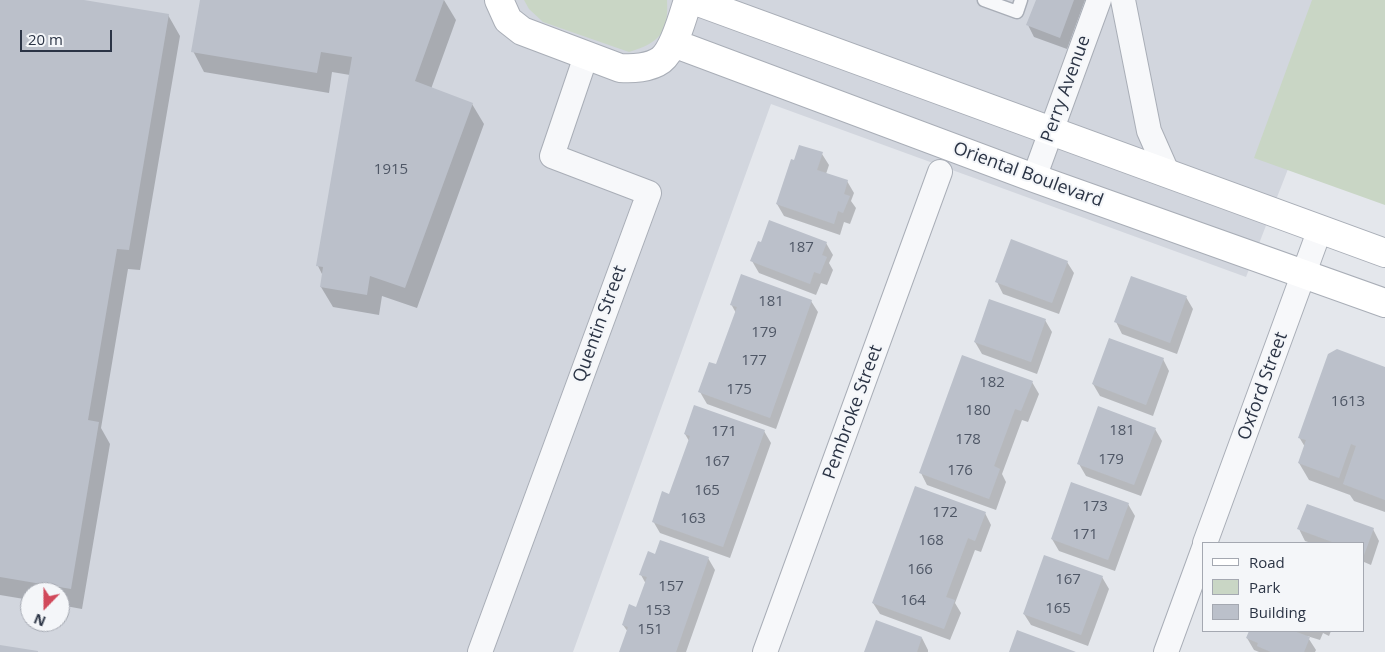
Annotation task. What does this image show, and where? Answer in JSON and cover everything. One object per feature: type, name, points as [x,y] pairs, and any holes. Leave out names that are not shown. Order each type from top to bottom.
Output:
[{"type":"street","points":[[499,0],[508,20],[522,31],[620,68],[637,69],[661,60],[673,43],[688,0]]},
{"type":"street","points":[[693,0],[1385,253]]},
{"type":"street","name":"Perry Avenue","points":[[1034,178],[1099,0]]},
{"type":"street","points":[[1123,0],[1149,131],[1168,174]]},
{"type":"street","name":"Oriental Boulevard","points":[[673,43],[1034,178],[1385,303]]},
{"type":"street","name":"Quentin Street","points":[[480,652],[649,192],[552,156],[586,56]]},
{"type":"street","name":"Pembroke Street","points":[[765,652],[940,172]]},
{"type":"street","name":"Oxford Street","points":[[1206,542],[1320,229]]},
{"type":"street","points":[[1166,652],[1202,553]]},
{"type":"lane","points":[[984,0],[1017,12],[1021,0]]},
{"type":"shaded area","points":[[0,0],[1385,0],[1288,169],[1246,277],[771,104],[573,652],[0,652]]},
{"type":"green space","points":[[524,0],[667,0],[666,21],[664,29],[655,40],[648,45],[629,52],[543,22],[529,9]]},
{"type":"green space","points":[[1312,0],[1385,0],[1385,205],[1254,158]]},
{"type":"building","points":[[0,0],[84,0],[169,14],[129,250],[117,249],[88,420],[99,422],[71,589],[70,582],[30,582],[0,577]]},
{"type":"building","points":[[200,0],[444,0],[415,81],[473,103],[405,288],[370,276],[367,295],[320,287],[323,267],[316,266],[352,57],[321,52],[317,73],[191,52]]},
{"type":"building","points":[[1036,0],[1074,0],[1060,38],[1026,25]]},
{"type":"building","points":[[799,145],[823,152],[817,170],[848,180],[844,194],[850,196],[843,213],[838,211],[834,224],[776,204],[791,159],[794,160]]},
{"type":"building","points":[[769,220],[827,242],[822,255],[827,257],[820,274],[814,272],[810,284],[750,261],[758,241],[761,242]]},
{"type":"building","points":[[1011,239],[1068,261],[1052,303],[995,282]]},
{"type":"building","points":[[741,274],[812,300],[770,418],[698,392],[709,362],[716,364],[737,307],[730,305]]},
{"type":"building","points":[[1131,276],[1187,296],[1170,343],[1114,322]]},
{"type":"building","points":[[989,299],[1046,319],[1031,362],[974,342]]},
{"type":"building","points":[[1109,338],[1164,358],[1146,405],[1092,384]]},
{"type":"building","points":[[1337,349],[1385,367],[1385,500],[1343,484],[1356,446],[1351,444],[1339,478],[1298,463],[1306,440],[1298,438],[1328,354]]},
{"type":"building","points":[[962,355],[1033,381],[1021,411],[1015,409],[994,466],[1000,469],[989,499],[919,473]]},
{"type":"building","points":[[694,405],[765,430],[723,547],[652,522],[662,491],[669,494],[690,436],[684,434]]},
{"type":"building","points":[[1098,406],[1156,428],[1134,485],[1077,464]]},
{"type":"building","points":[[1071,482],[1129,503],[1108,560],[1051,539]]},
{"type":"building","points":[[915,486],[986,512],[975,541],[968,538],[946,597],[955,600],[944,629],[872,603]]},
{"type":"building","points":[[1307,504],[1374,528],[1365,552],[1365,542],[1332,542],[1297,529]]},
{"type":"building","points":[[660,540],[709,557],[676,652],[619,652],[628,627],[622,625],[629,604],[636,607],[647,577],[639,575],[648,551],[655,554]]},
{"type":"building","points":[[1044,555],[1103,576],[1081,635],[1023,614]]},
{"type":"building","points":[[876,620],[922,637],[917,652],[864,652]]},
{"type":"building","points":[[1017,630],[1076,652],[1009,652]]},
{"type":"building","points":[[1249,632],[1297,632],[1310,637],[1304,652],[1271,652],[1257,646],[1258,643],[1246,638]]},
{"type":"building","points":[[0,645],[38,651],[38,652],[0,652]]}]
